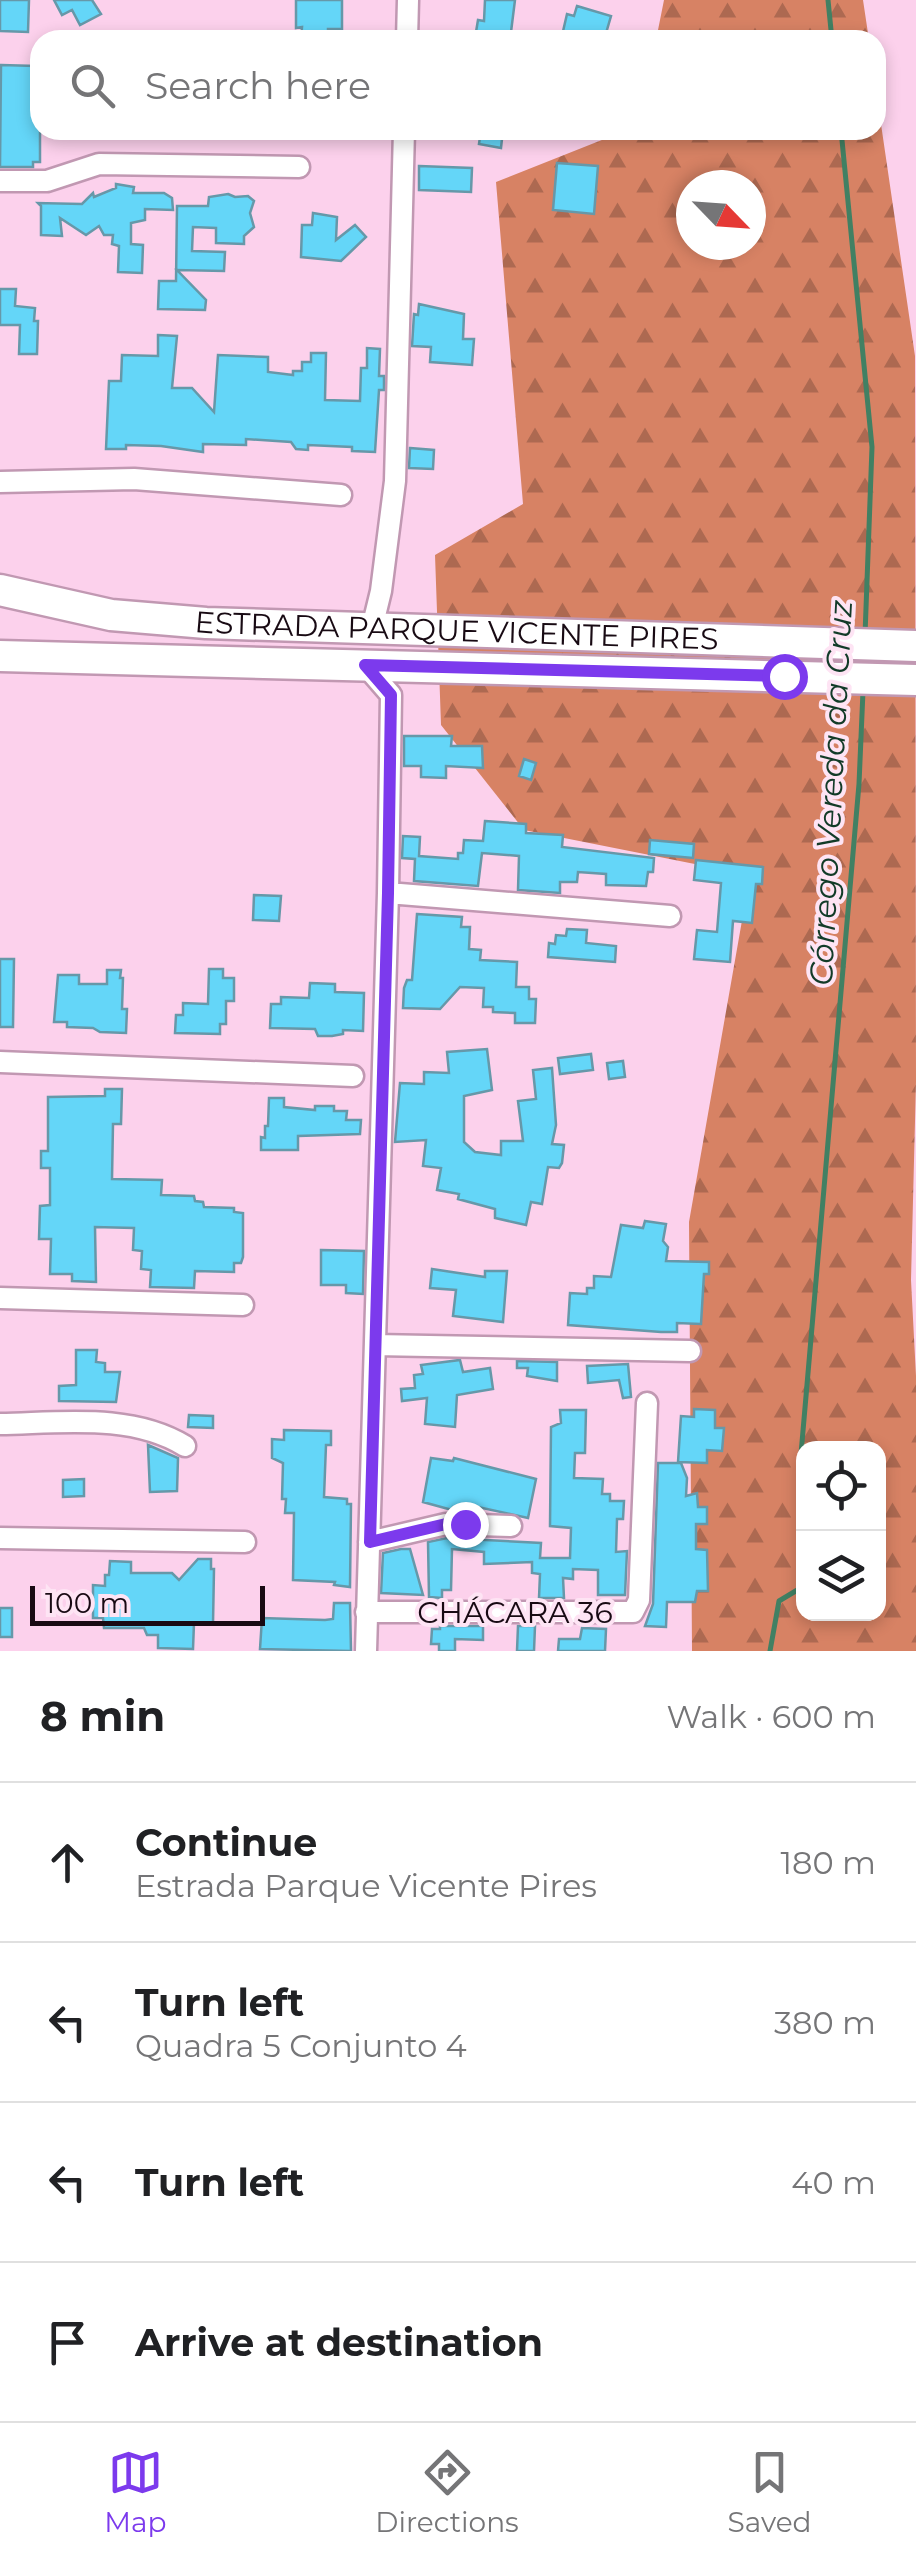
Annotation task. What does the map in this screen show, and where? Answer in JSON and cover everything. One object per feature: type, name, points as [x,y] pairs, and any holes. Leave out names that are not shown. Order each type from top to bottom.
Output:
[{"type":"main road","name":"ESTRADA PARQUE VICENTE PIRES","points":[[0,590],[110,615],[206,624],[916,646]]},
{"type":"main road","name":"ESTRADA PARQUE VICENTE PIRES","points":[[0,656],[916,680]]},
{"type":"street","points":[[406,30],[408,0]]},
{"type":"street","points":[[372,628],[381,592],[395,481],[404,140]]},
{"type":"street","points":[[0,181],[47,181],[99,164],[300,166]]},
{"type":"street","points":[[0,482],[134,479],[341,495]]},
{"type":"street","points":[[365,665],[391,695],[366,1651]]},
{"type":"street","points":[[388,893],[670,916]]},
{"type":"street","points":[[0,1062],[353,1076]]},
{"type":"street","points":[[0,1298],[242,1305]]},
{"type":"street","points":[[375,1345],[690,1351]]},
{"type":"street","name":"CHÁCARA 36","points":[[366,1612],[633,1612],[638,1600],[647,1403]]},
{"type":"street","points":[[0,1424],[120,1424],[171,1437],[185,1446]]},
{"type":"street","points":[[370,1542],[446,1524],[511,1526]]},
{"type":"street","points":[[0,1538],[246,1542]]},
{"type":"green space","points":[[664,0],[863,0],[868,30],[658,30]]},
{"type":"green space","points":[[602,140],[883,140],[915,356],[916,1082],[911,1280],[916,1376],[916,1651],[692,1651],[689,1222],[750,875],[524,830],[441,725],[435,555],[523,504],[496,182]]},
{"type":"building","points":[[0,0],[29,0],[28,32],[0,31]]},
{"type":"building","points":[[54,0],[92,0],[101,14],[80,25],[72,10],[62,15]]},
{"type":"building","points":[[296,0],[342,0],[342,29],[296,28]]},
{"type":"building","points":[[485,0],[515,0],[511,30],[476,30],[478,20],[484,21]]},
{"type":"building","points":[[577,6],[611,16],[607,30],[563,30],[567,14],[574,16]]},
{"type":"building","points":[[1,65],[30,66],[30,140],[40,140],[40,162],[33,162],[33,167],[0,167]]},
{"type":"building","points":[[480,140],[502,140],[501,148],[479,144]]},
{"type":"building","points":[[557,163],[598,166],[594,214],[553,210]]},
{"type":"building","points":[[419,166],[472,168],[471,192],[419,190]]},
{"type":"building","points":[[116,184],[134,187],[133,193],[164,193],[172,198],[173,210],[145,209],[145,220],[131,223],[131,244],[143,245],[142,273],[118,272],[119,246],[112,244],[113,235],[104,235],[99,226],[86,235],[60,218],[62,236],[41,235],[38,203],[82,204],[93,193],[94,197],[116,188]]},
{"type":"building","points":[[248,196],[254,201],[250,213],[254,227],[244,236],[244,244],[216,243],[216,228],[193,227],[192,251],[225,252],[224,271],[177,270],[206,300],[205,310],[158,309],[159,281],[176,281],[177,206],[208,206],[209,197]]},
{"type":"building","points":[[313,213],[337,217],[336,240],[355,225],[366,237],[341,261],[301,257],[302,225],[312,225]]},
{"type":"building","points":[[0,289],[16,289],[15,306],[35,308],[37,354],[19,354],[20,325],[0,325]]},
{"type":"building","points":[[419,304],[464,314],[463,339],[474,339],[472,365],[430,362],[431,347],[412,346],[414,314],[418,315]]},
{"type":"building","points":[[158,335],[177,336],[172,388],[192,388],[214,412],[218,355],[268,357],[268,372],[293,375],[293,371],[302,371],[302,362],[311,362],[311,353],[326,353],[325,400],[360,401],[361,368],[367,368],[367,348],[380,349],[379,376],[384,376],[384,390],[379,390],[375,452],[308,445],[308,450],[296,449],[291,442],[246,439],[246,445],[203,444],[203,452],[161,446],[106,449],[109,381],[121,381],[122,355],[158,356]]},
{"type":"building","points":[[410,448],[434,450],[433,469],[409,468]]},
{"type":"building","points":[[404,736],[452,736],[451,746],[482,746],[483,768],[446,766],[446,778],[421,777],[421,766],[404,766]]},
{"type":"building","points":[[524,759],[536,763],[531,780],[519,776]]},
{"type":"building","points":[[485,821],[526,824],[526,833],[563,835],[562,847],[654,858],[653,872],[648,872],[646,886],[606,885],[606,874],[578,872],[577,882],[560,882],[560,893],[518,890],[519,856],[482,853],[478,886],[414,881],[415,859],[402,858],[403,836],[420,837],[419,856],[458,859],[464,840],[483,841]]},
{"type":"building","points":[[650,840],[694,844],[693,858],[649,854]]},
{"type":"building","points":[[696,860],[763,867],[762,884],[756,884],[752,923],[733,921],[730,962],[694,959],[697,930],[717,932],[721,883],[694,880]]},
{"type":"building","points":[[254,895],[281,896],[279,921],[253,920]]},
{"type":"building","points":[[417,914],[462,917],[461,927],[470,927],[469,949],[481,950],[480,960],[517,962],[516,987],[529,987],[529,999],[536,999],[535,1023],[515,1023],[515,1013],[493,1012],[493,1007],[483,1007],[484,988],[460,987],[440,1009],[403,1008],[404,988],[407,980],[412,980]]},
{"type":"building","points":[[567,929],[587,930],[586,943],[616,946],[615,962],[548,957],[549,943],[555,944],[556,935],[566,936]]},
{"type":"building","points":[[0,959],[14,959],[13,1027],[0,1027]]},
{"type":"building","points":[[209,969],[223,969],[223,978],[234,978],[234,1001],[226,1001],[226,1024],[220,1024],[220,1034],[175,1033],[176,1015],[183,1015],[183,1003],[208,1004]]},
{"type":"building","points":[[107,970],[121,970],[126,1033],[54,1022],[58,975],[79,975],[79,984],[107,984]]},
{"type":"building","points":[[310,983],[335,984],[335,992],[364,993],[363,1031],[343,1030],[343,1034],[318,1036],[315,1029],[270,1028],[271,1004],[281,1004],[281,997],[309,998]]},
{"type":"building","points":[[487,1049],[492,1090],[464,1096],[464,1142],[475,1152],[501,1155],[501,1141],[523,1141],[518,1101],[536,1099],[533,1070],[552,1068],[556,1125],[552,1144],[564,1145],[562,1163],[559,1168],[548,1167],[542,1204],[531,1202],[526,1225],[495,1218],[495,1209],[458,1199],[459,1194],[437,1190],[441,1168],[423,1166],[426,1140],[395,1142],[400,1083],[424,1084],[424,1072],[449,1073],[447,1052]]},
{"type":"building","points":[[591,1054],[593,1070],[560,1074],[558,1058]]},
{"type":"building","points":[[623,1061],[625,1077],[609,1079],[607,1063]]},
{"type":"building","points":[[105,1089],[122,1089],[121,1124],[113,1124],[112,1179],[162,1180],[161,1195],[194,1196],[204,1207],[234,1208],[234,1212],[243,1213],[243,1257],[241,1263],[234,1263],[234,1272],[195,1271],[194,1288],[150,1287],[151,1270],[141,1269],[142,1251],[133,1250],[134,1228],[95,1227],[96,1282],[72,1281],[72,1274],[50,1274],[51,1239],[39,1239],[40,1206],[50,1205],[50,1168],[41,1168],[41,1151],[48,1151],[48,1097],[105,1096]]},
{"type":"building","points":[[269,1098],[284,1098],[284,1107],[315,1110],[315,1106],[334,1106],[334,1111],[347,1111],[346,1120],[361,1120],[360,1134],[298,1136],[298,1150],[261,1150],[261,1137],[265,1138],[268,1126]]},
{"type":"building","points":[[645,1221],[666,1224],[666,1261],[709,1262],[709,1274],[704,1274],[701,1324],[677,1323],[677,1332],[568,1325],[570,1293],[587,1294],[587,1288],[594,1288],[594,1276],[611,1277],[621,1225],[643,1228]]},
{"type":"building","points":[[321,1250],[364,1251],[363,1294],[346,1293],[346,1285],[321,1285]]},
{"type":"building","points":[[432,1269],[485,1277],[485,1271],[507,1271],[503,1322],[453,1316],[456,1290],[430,1288]]},
{"type":"building","points":[[76,1350],[97,1350],[96,1362],[105,1363],[105,1372],[120,1372],[116,1402],[59,1401],[59,1386],[76,1385]]},
{"type":"building","points":[[460,1360],[463,1372],[490,1368],[493,1389],[457,1395],[455,1427],[425,1424],[427,1398],[402,1401],[401,1389],[415,1388],[414,1375],[423,1374],[421,1365]]},
{"type":"building","points":[[517,1361],[557,1362],[557,1381],[527,1376],[528,1368],[517,1368]]},
{"type":"building","points":[[628,1364],[631,1397],[623,1398],[619,1380],[588,1383],[587,1366]]},
{"type":"building","points":[[694,1409],[715,1410],[715,1428],[724,1428],[722,1451],[707,1450],[707,1463],[678,1462],[681,1416],[694,1417]]},
{"type":"building","points":[[560,1410],[586,1410],[585,1453],[575,1453],[574,1478],[603,1479],[602,1494],[610,1494],[610,1501],[624,1501],[623,1519],[617,1519],[616,1552],[627,1551],[625,1595],[598,1595],[598,1570],[573,1569],[573,1579],[563,1578],[564,1598],[539,1598],[540,1574],[532,1573],[532,1562],[484,1564],[484,1552],[452,1549],[451,1590],[442,1590],[442,1598],[429,1597],[428,1542],[447,1538],[541,1543],[540,1558],[570,1558],[571,1528],[550,1526],[551,1427],[561,1423]]},
{"type":"building","points":[[189,1415],[213,1416],[213,1428],[188,1427]]},
{"type":"building","points":[[284,1430],[331,1431],[331,1445],[326,1445],[324,1497],[347,1499],[347,1504],[351,1504],[350,1587],[334,1585],[335,1582],[293,1580],[294,1513],[285,1513],[283,1463],[272,1458],[272,1439],[284,1440]]},
{"type":"building","points":[[148,1445],[178,1458],[177,1491],[150,1492]]},
{"type":"building","points":[[431,1458],[454,1458],[536,1479],[528,1518],[469,1505],[469,1509],[452,1510],[423,1502]]},
{"type":"building","points":[[658,1463],[681,1463],[687,1478],[686,1496],[697,1493],[698,1507],[707,1507],[707,1524],[696,1524],[696,1549],[707,1550],[708,1591],[697,1591],[695,1602],[667,1602],[666,1627],[645,1626],[653,1604]]},
{"type":"building","points":[[84,1479],[84,1496],[63,1497],[63,1480]]},
{"type":"building","points":[[410,1549],[423,1595],[381,1593],[383,1553]]},
{"type":"building","points":[[198,1559],[211,1559],[214,1569],[213,1624],[194,1623],[193,1649],[158,1648],[158,1635],[147,1635],[144,1628],[104,1628],[103,1618],[93,1618],[93,1585],[105,1586],[110,1561],[131,1562],[131,1573],[172,1573],[179,1580]]},
{"type":"building","points":[[334,1603],[350,1603],[351,1651],[260,1649],[262,1618],[333,1619]]},
{"type":"building","points":[[0,1608],[12,1608],[12,1637],[0,1637]]},
{"type":"building","points":[[483,1626],[483,1640],[455,1639],[455,1651],[439,1651],[439,1644],[431,1644],[432,1629]]},
{"type":"building","points":[[518,1626],[535,1626],[534,1651],[517,1651]]},
{"type":"building","points":[[582,1628],[606,1629],[605,1651],[558,1651],[559,1639],[580,1639]]},
{"type":"waterway","name":"Córrego Vereda da Cruz","points":[[828,0],[831,30]]},
{"type":"waterway","name":"Córrego Vereda da Cruz","points":[[842,140],[872,447],[865,635]]},
{"type":"waterway","name":"Córrego Vereda da Cruz","points":[[802,1441],[859,784],[863,691]]},
{"type":"waterway","name":"Córrego Vereda da Cruz","points":[[770,1651],[779,1601],[796,1591]]},
{"type":"route","points":[[465,1524],[446,1524],[370,1542],[391,695],[365,665],[784,676]]}]
